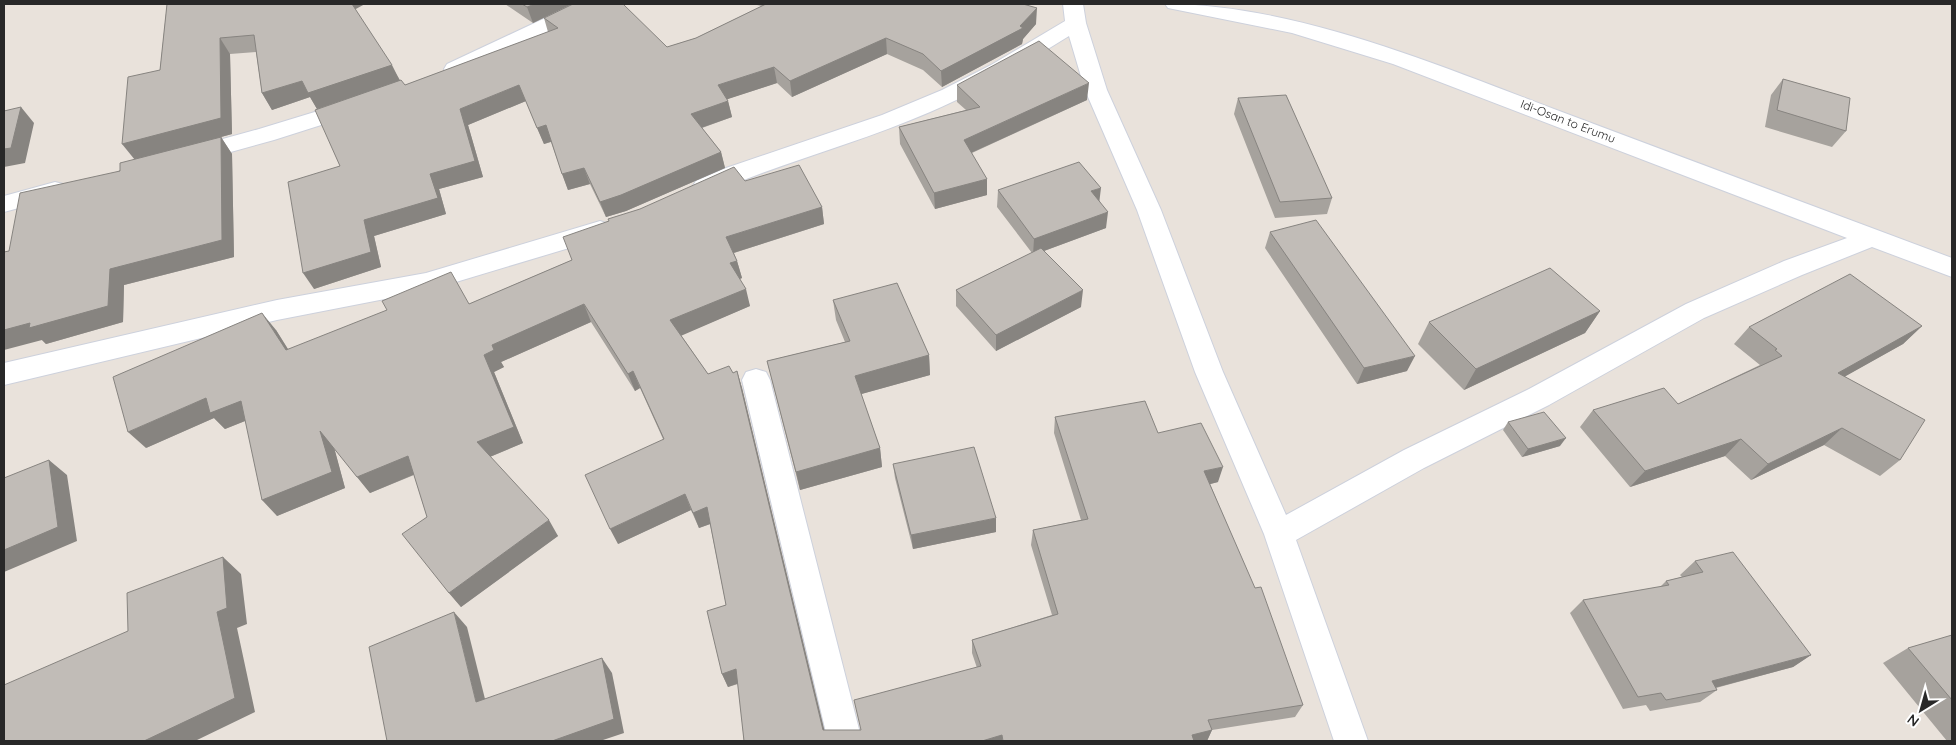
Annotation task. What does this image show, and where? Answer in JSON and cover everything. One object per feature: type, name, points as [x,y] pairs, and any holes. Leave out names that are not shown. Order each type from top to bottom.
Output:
[{"type":"street","points":[[437,76],[472,62],[591,4]]},
{"type":"street","name":"Idi-Osan to Erumu","points":[[1175,4],[1296,28],[1401,59],[1952,268]]},
{"type":"street","points":[[681,198],[796,150],[845,136],[949,95],[1010,63],[1075,14],[1096,90],[1149,210],[1209,372],[1279,534],[1351,741]]},
{"type":"street","points":[[175,160],[266,135],[374,100]]},
{"type":"street","points":[[4,204],[78,184]]},
{"type":"street","points":[[4,374],[277,310],[426,282],[617,224]]},
{"type":"street","points":[[1279,534],[1414,459],[1539,397],[1695,311],[1793,268],[1873,237]]},
{"type":"street","points":[[756,380],[845,741]]},
{"type":"building","points":[[167,4],[352,4],[392,65],[308,93],[302,81],[262,93],[254,35],[220,38],[221,118],[122,144],[128,77],[160,70]]},
{"type":"building","points":[[522,4],[535,4],[527,7]]},
{"type":"building","points":[[573,4],[623,4],[667,47],[696,38],[766,4],[1023,4],[1037,8],[1020,26],[1023,28],[941,71],[923,54],[886,38],[790,81],[774,67],[718,85],[728,101],[691,114],[721,152],[621,195],[600,202],[584,168],[562,174],[546,125],[537,128],[519,85],[460,109],[475,161],[430,174],[438,198],[364,220],[371,252],[303,273],[288,182],[340,166],[315,110],[401,80],[405,85],[558,28],[544,18]]},
{"type":"building","points":[[1039,41],[1089,83],[964,140],[987,179],[934,193],[899,127],[980,107],[957,85]]},
{"type":"building","points":[[1783,79],[1850,98],[1846,131],[1777,110]]},
{"type":"building","points":[[1286,95],[1332,198],[1280,202],[1238,98]]},
{"type":"building","points":[[21,107],[11,148],[4,149],[4,111]]},
{"type":"building","points":[[221,137],[222,240],[110,269],[108,306],[29,328],[30,323],[4,330],[4,252],[9,251],[20,193],[120,171],[120,163]]},
{"type":"building","points":[[1079,162],[1101,188],[1091,191],[1108,212],[1034,239],[998,190]]},
{"type":"building","points":[[799,165],[822,207],[726,237],[737,261],[730,263],[746,289],[670,320],[708,374],[729,366],[733,373],[737,371],[823,730],[861,730],[854,700],[981,666],[972,640],[1058,614],[1033,530],[1088,519],[1055,417],[1145,401],[1158,433],[1201,423],[1223,467],[1204,471],[1255,588],[1261,587],[1303,705],[1208,720],[1212,730],[1192,735],[1194,741],[1003,741],[1002,735],[982,741],[744,741],[736,669],[722,674],[707,611],[726,605],[707,507],[693,513],[685,494],[610,529],[585,475],[664,439],[633,371],[628,374],[584,304],[492,345],[494,350],[484,355],[514,427],[477,442],[549,520],[449,593],[402,534],[427,517],[408,456],[357,477],[320,431],[332,472],[262,500],[241,401],[210,413],[206,398],[128,432],[113,377],[262,313],[286,350],[387,310],[382,301],[451,272],[469,304],[572,260],[563,237],[609,221],[608,219],[640,209],[734,167],[745,181]]},
{"type":"building","points":[[1316,220],[1415,356],[1364,368],[1270,232]]},
{"type":"building","points":[[1041,248],[1083,290],[996,335],[956,290]]},
{"type":"building","points":[[1550,268],[1600,311],[1476,369],[1429,322]]},
{"type":"building","points":[[1850,274],[1922,326],[1838,373],[1925,420],[1900,460],[1842,428],[1768,464],[1741,439],[1645,471],[1593,410],[1664,388],[1678,404],[1782,356],[1775,350],[1777,349],[1749,327]]},
{"type":"building","points":[[897,283],[929,355],[855,376],[880,448],[796,472],[767,361],[850,341],[833,300]]},
{"type":"building","points":[[1544,412],[1566,438],[1528,449],[1508,422]]},
{"type":"building","points":[[974,447],[996,518],[911,535],[893,464]]},
{"type":"building","points":[[49,460],[58,527],[4,550],[4,478]]},
{"type":"building","points":[[1733,552],[1811,655],[1712,681],[1717,690],[1666,700],[1661,693],[1638,697],[1583,600],[1669,585],[1666,581],[1703,572],[1695,561]]},
{"type":"building","points":[[223,557],[227,608],[217,612],[235,698],[144,741],[4,741],[4,685],[128,631],[127,593]]},
{"type":"building","points":[[454,612],[476,702],[602,658],[614,719],[552,741],[387,741],[369,647]]},
{"type":"building","points":[[1952,635],[1952,700],[1908,648]]}]
